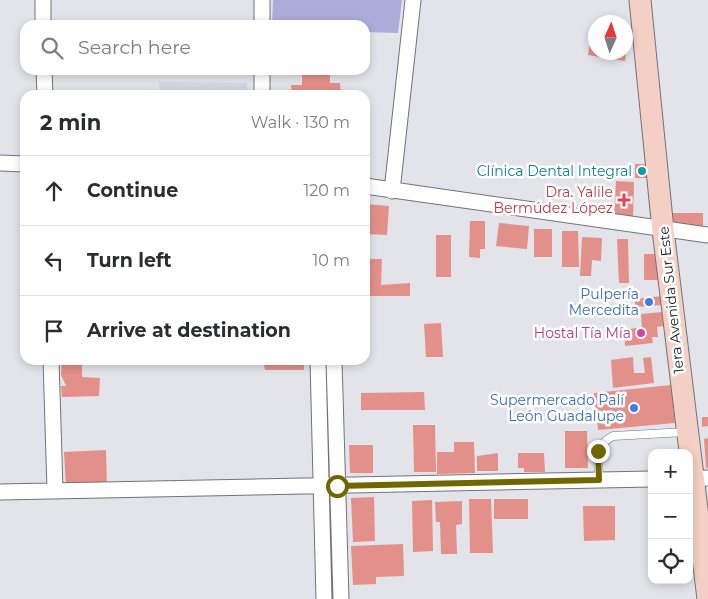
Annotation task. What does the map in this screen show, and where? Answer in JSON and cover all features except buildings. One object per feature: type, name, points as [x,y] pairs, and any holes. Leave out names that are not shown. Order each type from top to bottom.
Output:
[{"type":"street","points":[[43,0],[43,20]]},
{"type":"street","points":[[262,0],[262,20]]},
{"type":"street","points":[[392,191],[413,0]]},
{"type":"street","name":"1era Avenida Sur Este","points":[[640,0],[663,230],[686,432],[697,478],[708,599]]},
{"type":"street","points":[[44,75],[45,90]]},
{"type":"street","points":[[262,75],[262,90]]},
{"type":"street","points":[[0,162],[20,164]]},
{"type":"street","points":[[370,187],[708,235]]},
{"type":"street","points":[[51,365],[55,490]]},
{"type":"street","points":[[318,365],[324,599]]},
{"type":"street","points":[[334,365],[341,599]]},
{"type":"street","points":[[0,492],[648,480]]},
{"type":"lane","points":[[599,480],[598,451],[603,441],[613,436],[686,432]]},
{"type":"shaded area","points":[[273,0],[402,0],[398,33],[370,32],[370,20],[272,20]]},
{"type":"shaded area","points":[[159,82],[247,83],[247,90],[159,90]]},
{"type":"place","name":"Clínica Dental Integral","points":[[642,171]]},
{"type":"place","name":"Dra. Yalile Bermúdez López","points":[[624,200]]},
{"type":"place","name":"Pulpería Mercedita","points":[[649,302]]},
{"type":"place","name":"Hostal Tía Mía","points":[[641,333]]},
{"type":"place","name":"Supermercado Palí León Guadalupe","points":[[634,408]]},
{"type":"route","points":[[337,486],[599,480],[598,451]]}]
